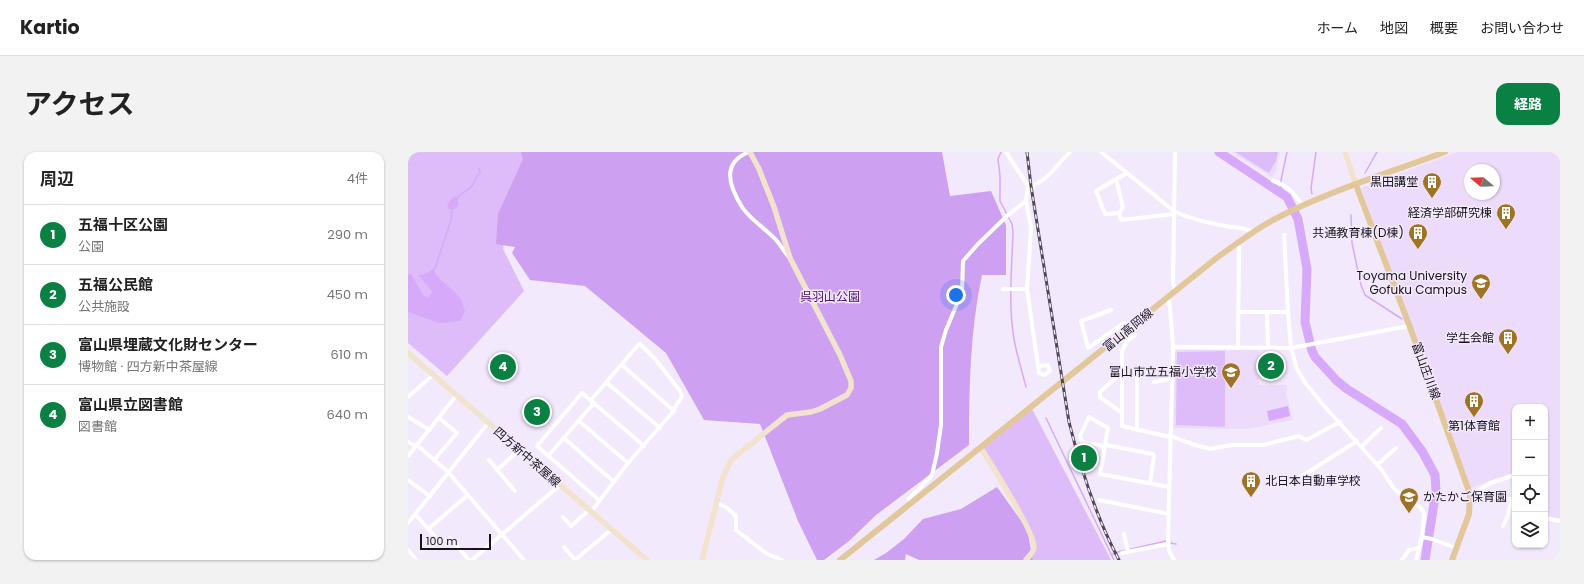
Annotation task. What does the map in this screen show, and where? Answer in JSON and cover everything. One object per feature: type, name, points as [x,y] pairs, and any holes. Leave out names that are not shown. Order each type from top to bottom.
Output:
[{"type":"main road","name":"富山高岡線","points":[[840,560],[1176,291],[1253,232],[1302,206],[1445,152]]},
{"type":"main road","name":"富山庄川線","points":[[1356,185],[1473,494],[1469,514],[1452,560]]},
{"type":"street","points":[[702,560],[726,468],[731,460],[787,415],[811,412],[820,409],[847,394],[851,388],[851,381],[840,355],[790,258],[774,208],[759,169],[750,152],[742,155],[732,164],[730,180],[742,207],[774,238],[790,258]]},
{"type":"street","points":[[1006,152],[1028,186],[1026,201],[1031,228],[1026,289],[1038,366]]},
{"type":"street","points":[[1028,186],[1035,186],[1070,152]]},
{"type":"street","points":[[1101,152],[1174,213],[1253,232]]},
{"type":"street","points":[[1175,152],[1173,283],[1176,291]]},
{"type":"street","points":[[1345,152],[1356,185]]},
{"type":"street","points":[[1119,213],[1105,214],[1096,191],[1127,173]]},
{"type":"street","points":[[1116,179],[1123,207],[1119,213],[1121,220],[1174,213]]},
{"type":"street","points":[[1273,181],[1281,183],[1289,189],[1302,206]]},
{"type":"street","points":[[911,503],[909,499],[932,475],[937,453],[941,430],[941,347],[962,292],[963,261],[1008,215],[1026,201]]},
{"type":"street","points":[[1285,235],[1285,277],[1291,348],[1297,369],[1306,384],[1362,446],[1395,490],[1420,507],[1423,511],[1424,538],[1418,548],[1416,560]]},
{"type":"street","points":[[1237,244],[1239,248],[1238,348]]},
{"type":"street","points":[[1003,289],[1026,289]]},
{"type":"street","points":[[1168,298],[1173,347],[1168,544],[1169,551],[1174,560]]},
{"type":"street","points":[[1111,310],[1081,321],[1088,348],[1124,323],[1131,327],[1135,335],[1123,346],[1121,373],[1122,426],[1171,436],[1210,449],[1232,445],[1263,445],[1299,436],[1306,440],[1340,422]]},
{"type":"street","points":[[1238,312],[1288,312]]},
{"type":"street","points":[[1267,312],[1268,348]]},
{"type":"street","points":[[1173,347],[1291,348],[1409,326]]},
{"type":"street","points":[[548,456],[579,421],[606,382],[622,365],[638,344],[640,344],[656,360],[681,393],[681,399],[674,411],[628,463],[590,511],[571,526],[563,518]]},
{"type":"street","name":"四方新中茶屋線","points":[[408,353],[647,560]]},
{"type":"street","points":[[622,365],[674,411]]},
{"type":"street","points":[[1121,373],[1100,392],[1100,397],[1121,412]]},
{"type":"street","points":[[408,397],[433,375]]},
{"type":"street","points":[[1136,430],[1137,378]]},
{"type":"street","points":[[1154,382],[1173,378]]},
{"type":"street","points":[[606,382],[660,428]]},
{"type":"street","points":[[599,500],[537,446],[582,393],[644,446]]},
{"type":"street","points":[[408,456],[456,396]]},
{"type":"street","points":[[408,417],[430,430]]},
{"type":"street","points":[[1150,483],[1154,456],[1153,454],[1105,445],[1082,442],[1080,436],[1089,417],[1108,428],[1105,445],[1100,474],[1169,487]]},
{"type":"street","points":[[434,460],[457,433],[439,418]]},
{"type":"street","points":[[579,421],[628,463]]},
{"type":"street","points":[[408,522],[488,423]]},
{"type":"street","points":[[1362,446],[1381,428]]},
{"type":"street","points":[[564,438],[614,482]]},
{"type":"street","points":[[1296,480],[1357,441]]},
{"type":"street","points":[[408,442],[416,446],[448,472],[524,560]]},
{"type":"street","points":[[981,448],[1025,522],[1033,540],[1033,552],[1026,560]]},
{"type":"street","points":[[1377,465],[1396,448]]},
{"type":"street","points":[[497,470],[519,450]]},
{"type":"street","points":[[489,460],[515,491]]},
{"type":"street","points":[[1473,494],[1485,486],[1512,476]]},
{"type":"street","points":[[408,480],[430,496]]},
{"type":"street","points":[[450,538],[470,560],[502,535],[560,485]]},
{"type":"street","points":[[1473,494],[1512,499]]},
{"type":"street","points":[[428,529],[468,495]]},
{"type":"street","points":[[1099,500],[1169,514]]},
{"type":"street","points":[[716,503],[726,508],[736,516],[736,530],[767,554],[782,560]]},
{"type":"street","points":[[1503,526],[1512,504]]},
{"type":"street","points":[[415,514],[439,541]]},
{"type":"street","points":[[1548,519],[1560,521]]},
{"type":"street","points":[[564,547],[575,560],[612,530]]},
{"type":"street","points":[[1124,534],[1128,551]]},
{"type":"street","points":[[1424,538],[1432,539],[1456,548]]},
{"type":"street","points":[[1122,553],[1168,544]]},
{"type":"street","points":[[1402,560],[1409,550],[1418,548]]},
{"type":"street","points":[[408,550],[416,560]]},
{"type":"shaded area","points":[[408,152],[528,152],[509,205],[503,249],[524,291],[447,376],[408,343]]},
{"type":"shaded area","points":[[1231,152],[1280,152],[1276,171],[1272,177]]},
{"type":"shaded area","points":[[1235,152],[1278,152],[1276,161],[1269,173]]},
{"type":"shaded area","name":"Toyama University Gofuku Campus","points":[[1457,152],[1560,152],[1560,518],[1548,518],[1548,404],[1512,404],[1512,473],[1471,488],[1361,188]]},
{"type":"shaded area","points":[[452,198],[458,198],[458,206],[453,210],[449,209],[447,205]]},
{"type":"shaded area","points":[[433,269],[461,300],[465,311],[460,321],[439,323],[408,312],[408,275],[411,274],[423,295],[428,298],[433,292],[418,275],[426,274]]},
{"type":"shaded area","name":"富山市立五福小学校","points":[[1177,350],[1259,350],[1259,385],[1287,385],[1286,393],[1293,420],[1248,429],[1174,428],[1175,352]]},
{"type":"shaded area","points":[[1225,351],[1225,427],[1176,425],[1177,352]]},
{"type":"shaded area","points":[[1288,406],[1290,416],[1269,421],[1267,411]]},
{"type":"shaded area","points":[[1031,407],[1111,560],[1033,560],[1033,540],[981,448]]},
{"type":"shaded area","points":[[1078,446],[1088,448],[1085,469],[1083,469]]},
{"type":"green space","name":"呉羽山公園","points":[[521,152],[942,152],[950,196],[991,191],[1006,225],[1006,275],[982,275],[978,296],[971,360],[969,445],[876,515],[849,541],[824,560],[817,560],[798,521],[760,424],[704,420],[666,353],[585,286],[530,280],[512,253],[515,247],[496,244],[498,214],[523,159]]},
{"type":"green space","points":[[997,487],[1027,529],[1033,560],[919,560],[906,554],[905,560],[874,560],[904,539],[923,519],[961,509]]},
{"type":"waterway","points":[[1001,152],[998,159],[1000,201],[1012,224],[1013,232],[1011,286],[1012,326],[1026,387]]},
{"type":"waterway","points":[[1219,152],[1287,197],[1298,219],[1307,269],[1305,322],[1312,351],[1315,357],[1337,381],[1347,389],[1402,424],[1422,451],[1435,475],[1436,491],[1425,560]]},
{"type":"waterway","points":[[1281,192],[1281,180],[1287,152]]},
{"type":"waterway","points":[[1312,194],[1311,188],[1316,152]]},
{"type":"waterway","points":[[1365,173],[1377,152]]},
{"type":"waterway","points":[[457,198],[472,185],[480,173],[479,168]]},
{"type":"waterway","points":[[434,271],[451,220],[452,209]]},
{"type":"waterway","points":[[1351,215],[1352,243],[1361,285],[1365,295],[1402,319]]},
{"type":"waterway","points":[[1046,418],[1114,560]]},
{"type":"waterway","points":[[1111,555],[1166,541]]},
{"type":"waterway","points":[[1171,543],[1176,544]]},
{"type":"railway","points":[[1027,152],[1031,186],[1069,422],[1096,510],[1119,560]]},
{"type":"place","name":"黒田講堂","points":[[1432,199]]},
{"type":"place","name":"経済学部研究棟","points":[[1506,230]]},
{"type":"place","name":"共通教育棟(D棟)","points":[[1418,250]]},
{"type":"place","name":"Toyama University Gofuku Campus","points":[[1481,300]]},
{"type":"place","name":"学生会館","points":[[1508,355]]},
{"type":"place","name":"五福公民館","points":[[1271,366]]},
{"type":"place","name":"富山県立図書館","points":[[503,367]]},
{"type":"place","name":"富山市立五福小学校","points":[[1231,389]]},
{"type":"place","name":"富山県埋蔵文化財センター","points":[[537,412]]},
{"type":"place","name":"第1体育館","points":[[1474,418]]},
{"type":"place","name":"五福十区公園","points":[[1084,458]]},
{"type":"place","name":"北日本自動車学校","points":[[1251,498]]},
{"type":"place","name":"かたかご保育園","points":[[1409,514]]}]
